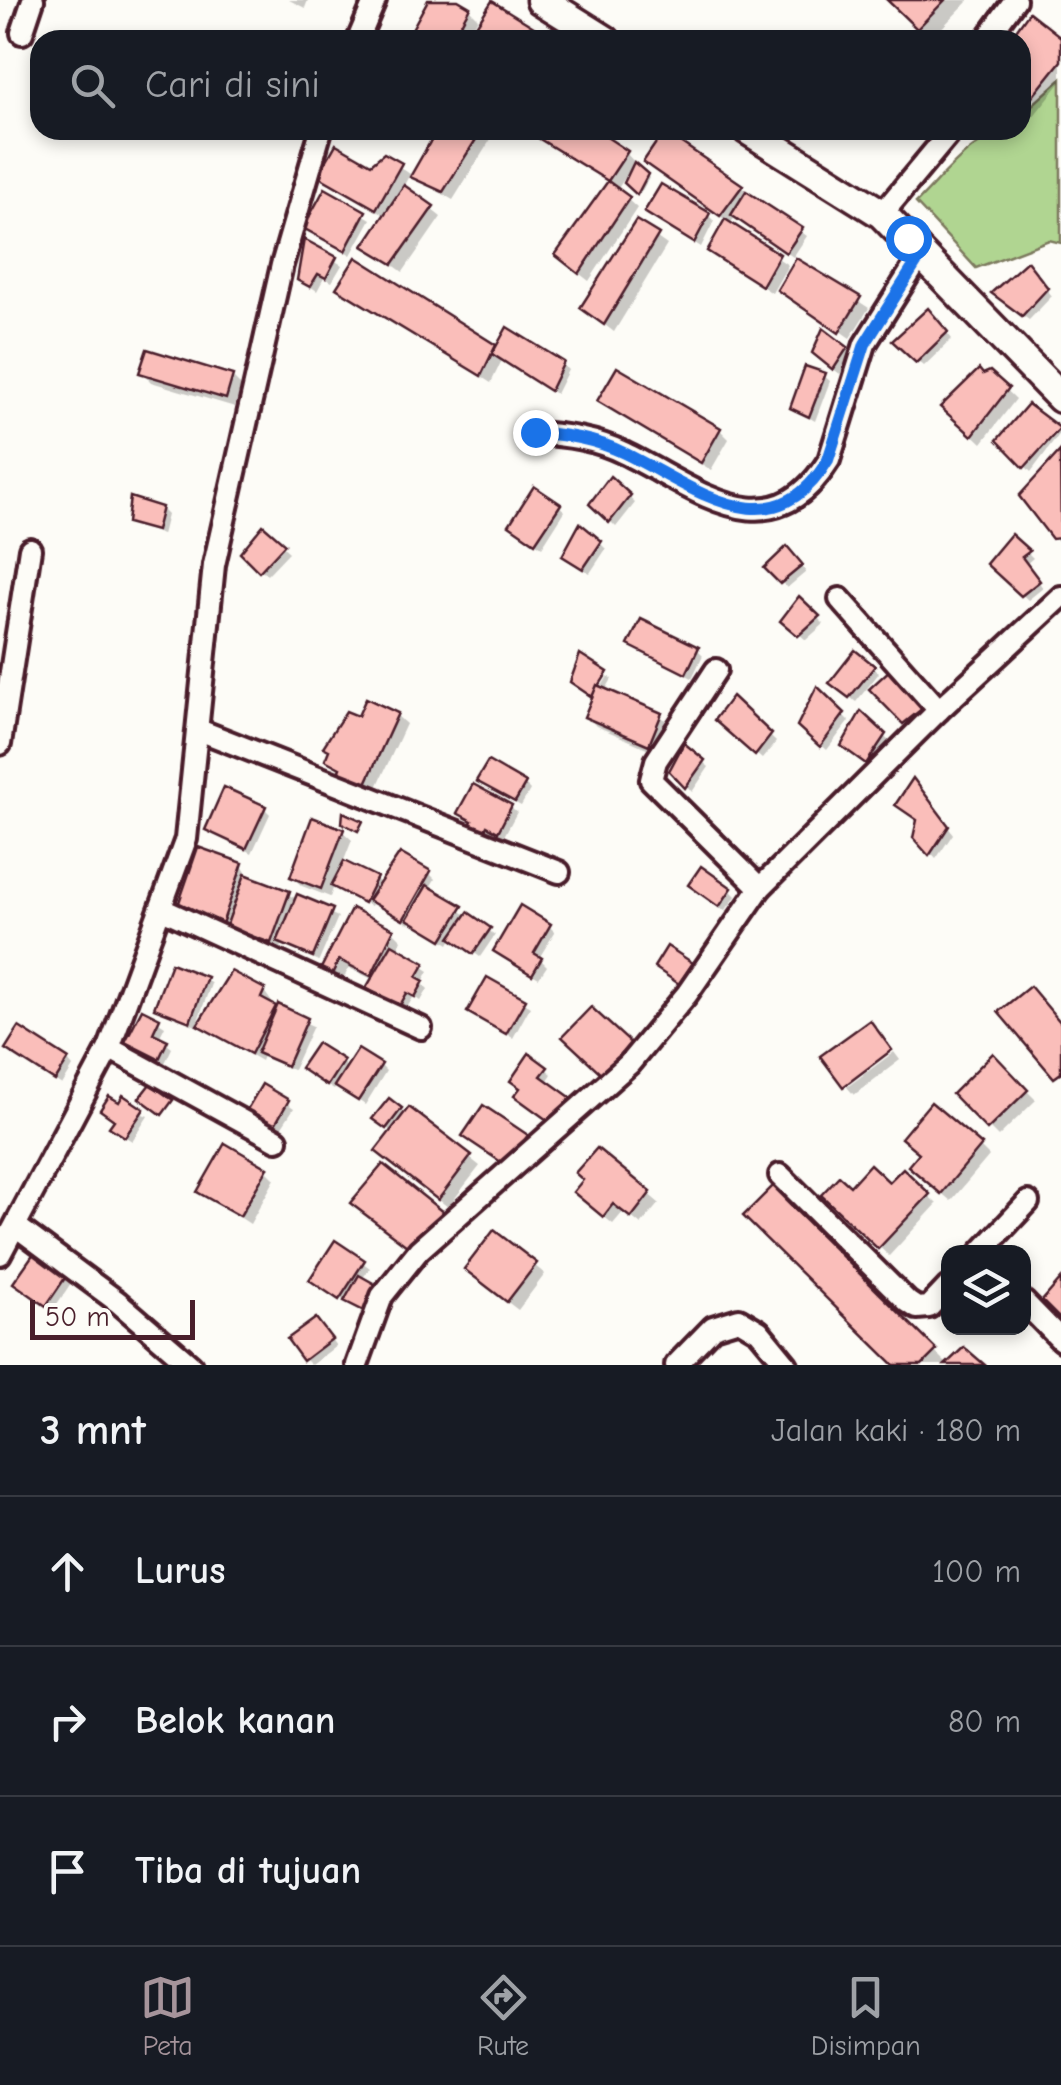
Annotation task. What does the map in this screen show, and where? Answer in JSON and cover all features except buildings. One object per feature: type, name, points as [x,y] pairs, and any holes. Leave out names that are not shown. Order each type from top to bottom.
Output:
[{"type":"street","points":[[22,33],[34,0]]},
{"type":"street","points":[[362,30],[375,0]]},
{"type":"street","points":[[542,0],[589,30]]},
{"type":"street","points":[[993,30],[1015,0]]},
{"type":"street","points":[[0,1254],[18,1227],[108,1048],[186,840],[214,565],[282,265],[318,140]]},
{"type":"street","points":[[764,140],[882,214],[1061,398]]},
{"type":"street","points":[[882,214],[944,140]]},
{"type":"street","points":[[535,432],[571,435],[621,451],[745,509],[778,508],[820,475],[865,344],[923,252]]},
{"type":"street","points":[[0,744],[30,548]]},
{"type":"street","points":[[357,1365],[370,1321],[398,1274],[454,1214],[554,1131],[658,1032],[760,888],[938,710],[1061,597]]},
{"type":"street","points":[[840,599],[938,710]]},
{"type":"street","points":[[716,670],[656,761],[651,780],[760,888]]},
{"type":"street","points":[[200,730],[559,872]]},
{"type":"street","points":[[162,909],[421,1028]]},
{"type":"street","points":[[108,1048],[277,1140]]},
{"type":"street","points":[[780,1175],[908,1302],[918,1308],[929,1307],[941,1294]]},
{"type":"street","points":[[988,1245],[1028,1202]]},
{"type":"street","points":[[18,1227],[118,1302],[191,1365]]},
{"type":"street","points":[[1031,1309],[1061,1340]]},
{"type":"street","points":[[676,1365],[713,1327],[739,1318],[759,1331],[788,1365]]},
{"type":"green space","points":[[1061,79],[1061,243],[1049,240],[976,268],[916,203],[985,140],[1031,140],[1031,106]]},
{"type":"route","points":[[535,432],[571,435],[621,451],[722,502],[762,512],[778,508],[820,475],[828,460],[865,344],[896,288],[923,252],[908,238]]}]
